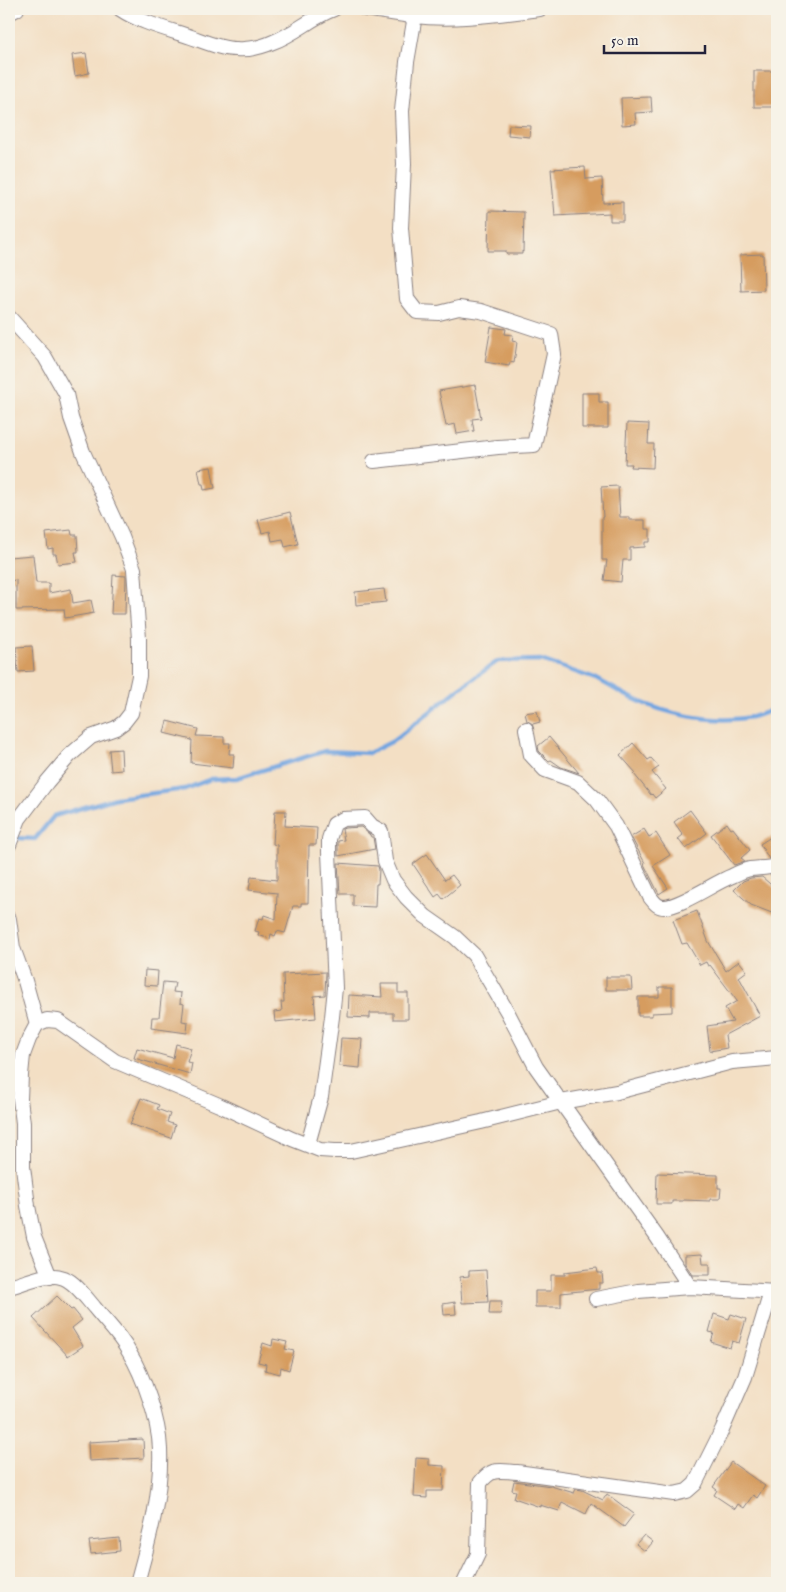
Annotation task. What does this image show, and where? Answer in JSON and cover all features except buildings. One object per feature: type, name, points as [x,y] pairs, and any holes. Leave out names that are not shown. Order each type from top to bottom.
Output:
[{"type":"street","points":[[9,13],[17,9]]},
{"type":"street","points":[[120,9],[131,16],[151,24],[219,47],[234,50],[253,48],[274,42],[294,32],[320,14],[334,9]]},
{"type":"street","points":[[365,9],[415,16],[478,16],[540,9]]},
{"type":"street","points":[[374,461],[498,447],[534,445],[554,354],[551,334],[481,311],[459,308],[439,314],[417,312],[407,299],[401,228],[404,164],[402,111],[407,62],[415,16]]},
{"type":"street","points":[[9,317],[45,356],[66,394],[71,418],[83,452],[122,537],[134,569],[140,639],[139,676],[130,713],[124,722],[116,728],[91,737],[69,756],[19,819],[9,844]]},
{"type":"street","points":[[526,728],[530,756],[545,770],[578,782],[597,800],[616,826],[650,897],[658,906],[670,906],[730,877],[749,870],[777,866]]},
{"type":"street","points":[[308,1144],[321,1097],[335,988],[330,906],[330,839],[334,824],[343,819],[365,818],[372,826],[381,830],[385,861],[393,880],[406,897],[425,916],[454,937],[474,955],[508,1013],[536,1067],[657,1237],[690,1287]]},
{"type":"street","points":[[9,919],[13,948],[25,981],[37,1024]]},
{"type":"street","points":[[50,1277],[34,1237],[28,1206],[23,1167],[23,1123],[20,1099],[23,1055],[37,1024],[48,1020],[58,1021],[115,1061],[219,1104],[292,1139],[320,1150],[352,1151],[561,1102],[617,1092],[732,1062],[777,1058]]},
{"type":"street","points":[[9,1287],[30,1280],[50,1277],[65,1278],[74,1285],[119,1336],[129,1351],[141,1376],[156,1419],[160,1448],[159,1478],[154,1514],[137,1583]]},
{"type":"street","points":[[464,1583],[478,1554],[478,1495],[480,1483],[487,1474],[497,1471],[517,1472],[674,1494],[687,1491],[695,1484],[722,1430],[745,1377],[774,1292],[690,1287],[638,1291],[596,1299]]},
{"type":"waterway","points":[[15,838],[35,839],[54,816],[116,798],[185,789],[211,779],[237,778],[325,751],[369,753],[393,741],[460,688],[498,661],[541,660],[598,680]]},
{"type":"waterway","points":[[599,681],[645,704],[675,713],[707,719],[738,719],[755,716],[777,708]]}]
